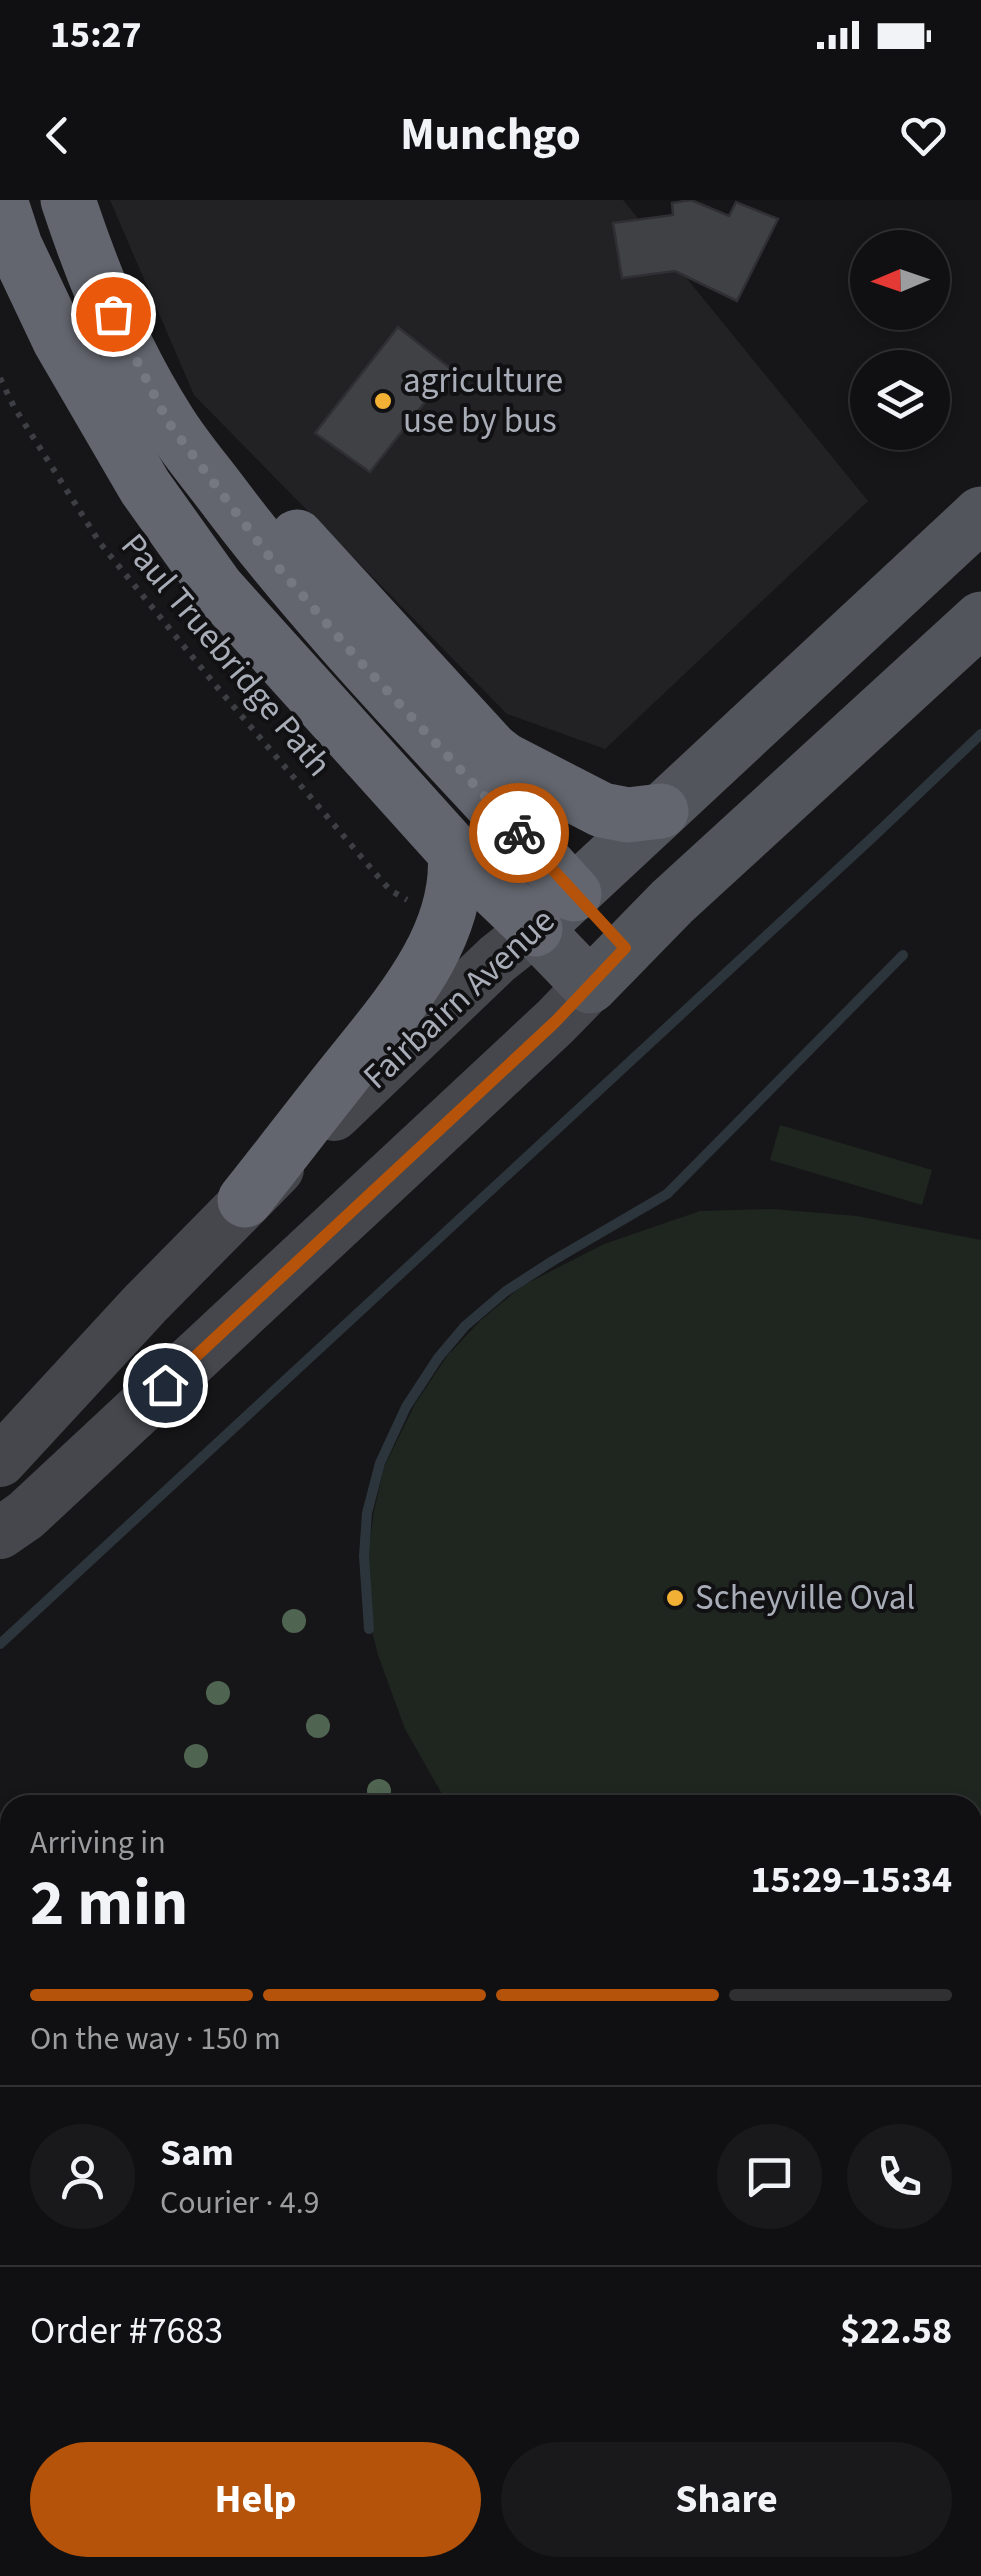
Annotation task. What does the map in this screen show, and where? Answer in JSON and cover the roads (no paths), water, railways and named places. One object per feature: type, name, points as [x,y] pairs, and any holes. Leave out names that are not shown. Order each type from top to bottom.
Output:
[{"type":"highway","points":[[0,200],[15,246],[60,341],[145,487],[217,588],[455,852],[554,911]]},
{"type":"highway","points":[[68,200],[123,338],[168,422],[271,559],[354,655],[554,911]]},
{"type":"highway","points":[[168,422],[282,520],[492,750],[602,810],[628,815],[661,812]]},
{"type":"highway","points":[[245,1200],[392,1014],[425,962],[447,916],[454,890],[455,852]]},
{"type":"main road","name":"Fairbairn Avenue","points":[[0,1461],[245,1200],[496,960],[554,911],[981,514]]},
{"type":"main road","points":[[0,1534],[26,1515],[555,1022],[607,967],[981,619]]},
{"type":"main road","points":[[554,911],[607,967]]},
{"type":"waterway","points":[[0,1644],[981,734]]},
{"type":"waterway","points":[[369,1629],[364,1556],[367,1513],[380,1463],[406,1407],[438,1358],[465,1326],[506,1291],[667,1194],[903,955]]},
{"type":"place","name":"agriculture use by bus","points":[[383,401]]},
{"type":"place","name":"Scheyville Oval","points":[[675,1598]]}]
